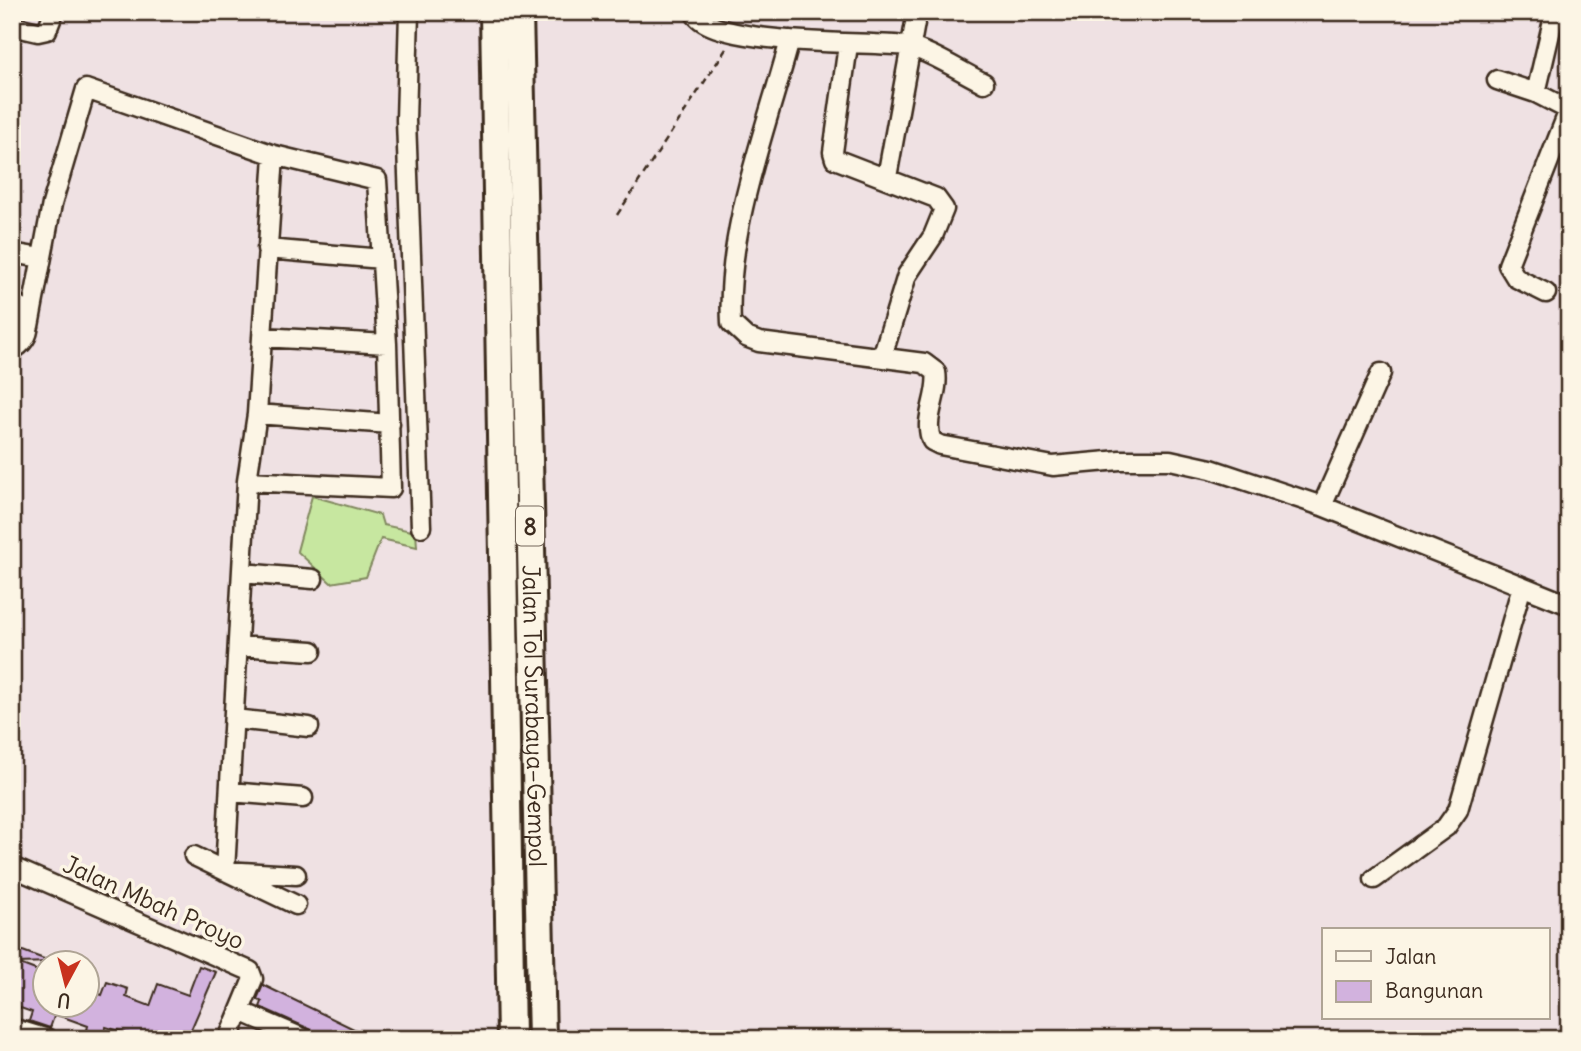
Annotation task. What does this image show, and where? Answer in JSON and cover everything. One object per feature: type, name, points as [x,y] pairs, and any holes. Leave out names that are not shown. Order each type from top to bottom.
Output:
[{"type":"highway","name":"Jalan Tol Surabaya–Gempol","points":[[494,12],[511,1039]]},
{"type":"highway","name":"Jalan Tol Surabaya–Gempol","points":[[519,12],[542,1039]]},
{"type":"street","points":[[12,26],[38,32],[47,30],[54,12]]},
{"type":"street","points":[[409,12],[406,120],[421,527]]},
{"type":"street","points":[[694,12],[703,24],[737,33],[848,45],[908,46],[984,83]]},
{"type":"street","points":[[887,177],[908,46],[917,12]]},
{"type":"street","points":[[1536,93],[1555,12]]},
{"type":"street","points":[[790,40],[738,231],[731,272],[732,323],[746,337],[759,342],[924,363],[936,372],[938,381],[928,426],[932,441],[940,445],[1053,466],[1120,460],[1170,460],[1211,469],[1322,506],[1569,605]]},
{"type":"street","points":[[848,45],[833,155],[838,162],[887,177],[936,198],[944,208],[933,236],[907,275],[882,357]]},
{"type":"street","points":[[1497,80],[1536,93],[1569,110],[1508,265],[1516,278],[1546,293]]},
{"type":"street","points":[[12,350],[25,340],[29,326],[52,204],[86,89],[274,155],[377,180],[387,344],[391,488],[247,481]]},
{"type":"street","points":[[225,871],[247,481],[257,414],[274,155]]},
{"type":"street","points":[[267,249],[382,258]]},
{"type":"street","points":[[12,253],[41,258]]},
{"type":"street","points":[[12,302],[25,312],[29,326]]},
{"type":"street","points":[[262,337],[387,344]]},
{"type":"street","points":[[1322,506],[1381,373]]},
{"type":"street","points":[[257,414],[390,424]]},
{"type":"street","points":[[242,573],[313,579]]},
{"type":"street","points":[[1374,879],[1446,827],[1458,810],[1522,586]]},
{"type":"street","points":[[238,646],[312,651]]},
{"type":"street","points":[[234,719],[309,727]]},
{"type":"street","points":[[230,792],[303,798]]},
{"type":"street","points":[[194,856],[296,905]]},
{"type":"street","name":"Jalan Mbah Proyo","points":[[12,867],[250,971],[253,979],[243,1004]]},
{"type":"street","points":[[225,871],[296,875]]},
{"type":"street","points":[[228,1039],[243,1004],[305,1039]]},
{"type":"street","points":[[12,1028],[48,1039]]},
{"type":"path","points":[[617,215],[737,33]]},
{"type":"green space","points":[[312,496],[380,515],[383,525],[416,532],[417,547],[381,539],[366,577],[331,583],[297,551]]},
{"type":"building","points":[[12,947],[32,954],[32,963],[17,963],[32,969],[32,1012],[12,1005]]},
{"type":"building","points":[[199,966],[216,972],[187,1039],[147,1039],[106,1027],[103,1036],[87,1030],[88,1026],[72,1020],[102,1020],[102,995],[107,982],[128,989],[126,997],[150,1006],[158,984],[188,995]]},
{"type":"building","points":[[263,985],[356,1030],[352,1039],[322,1039],[310,1029],[260,1007],[262,1002],[257,999]]},
{"type":"building","points":[[32,1012],[32,1020],[53,1020],[50,1028],[29,1021]]}]
